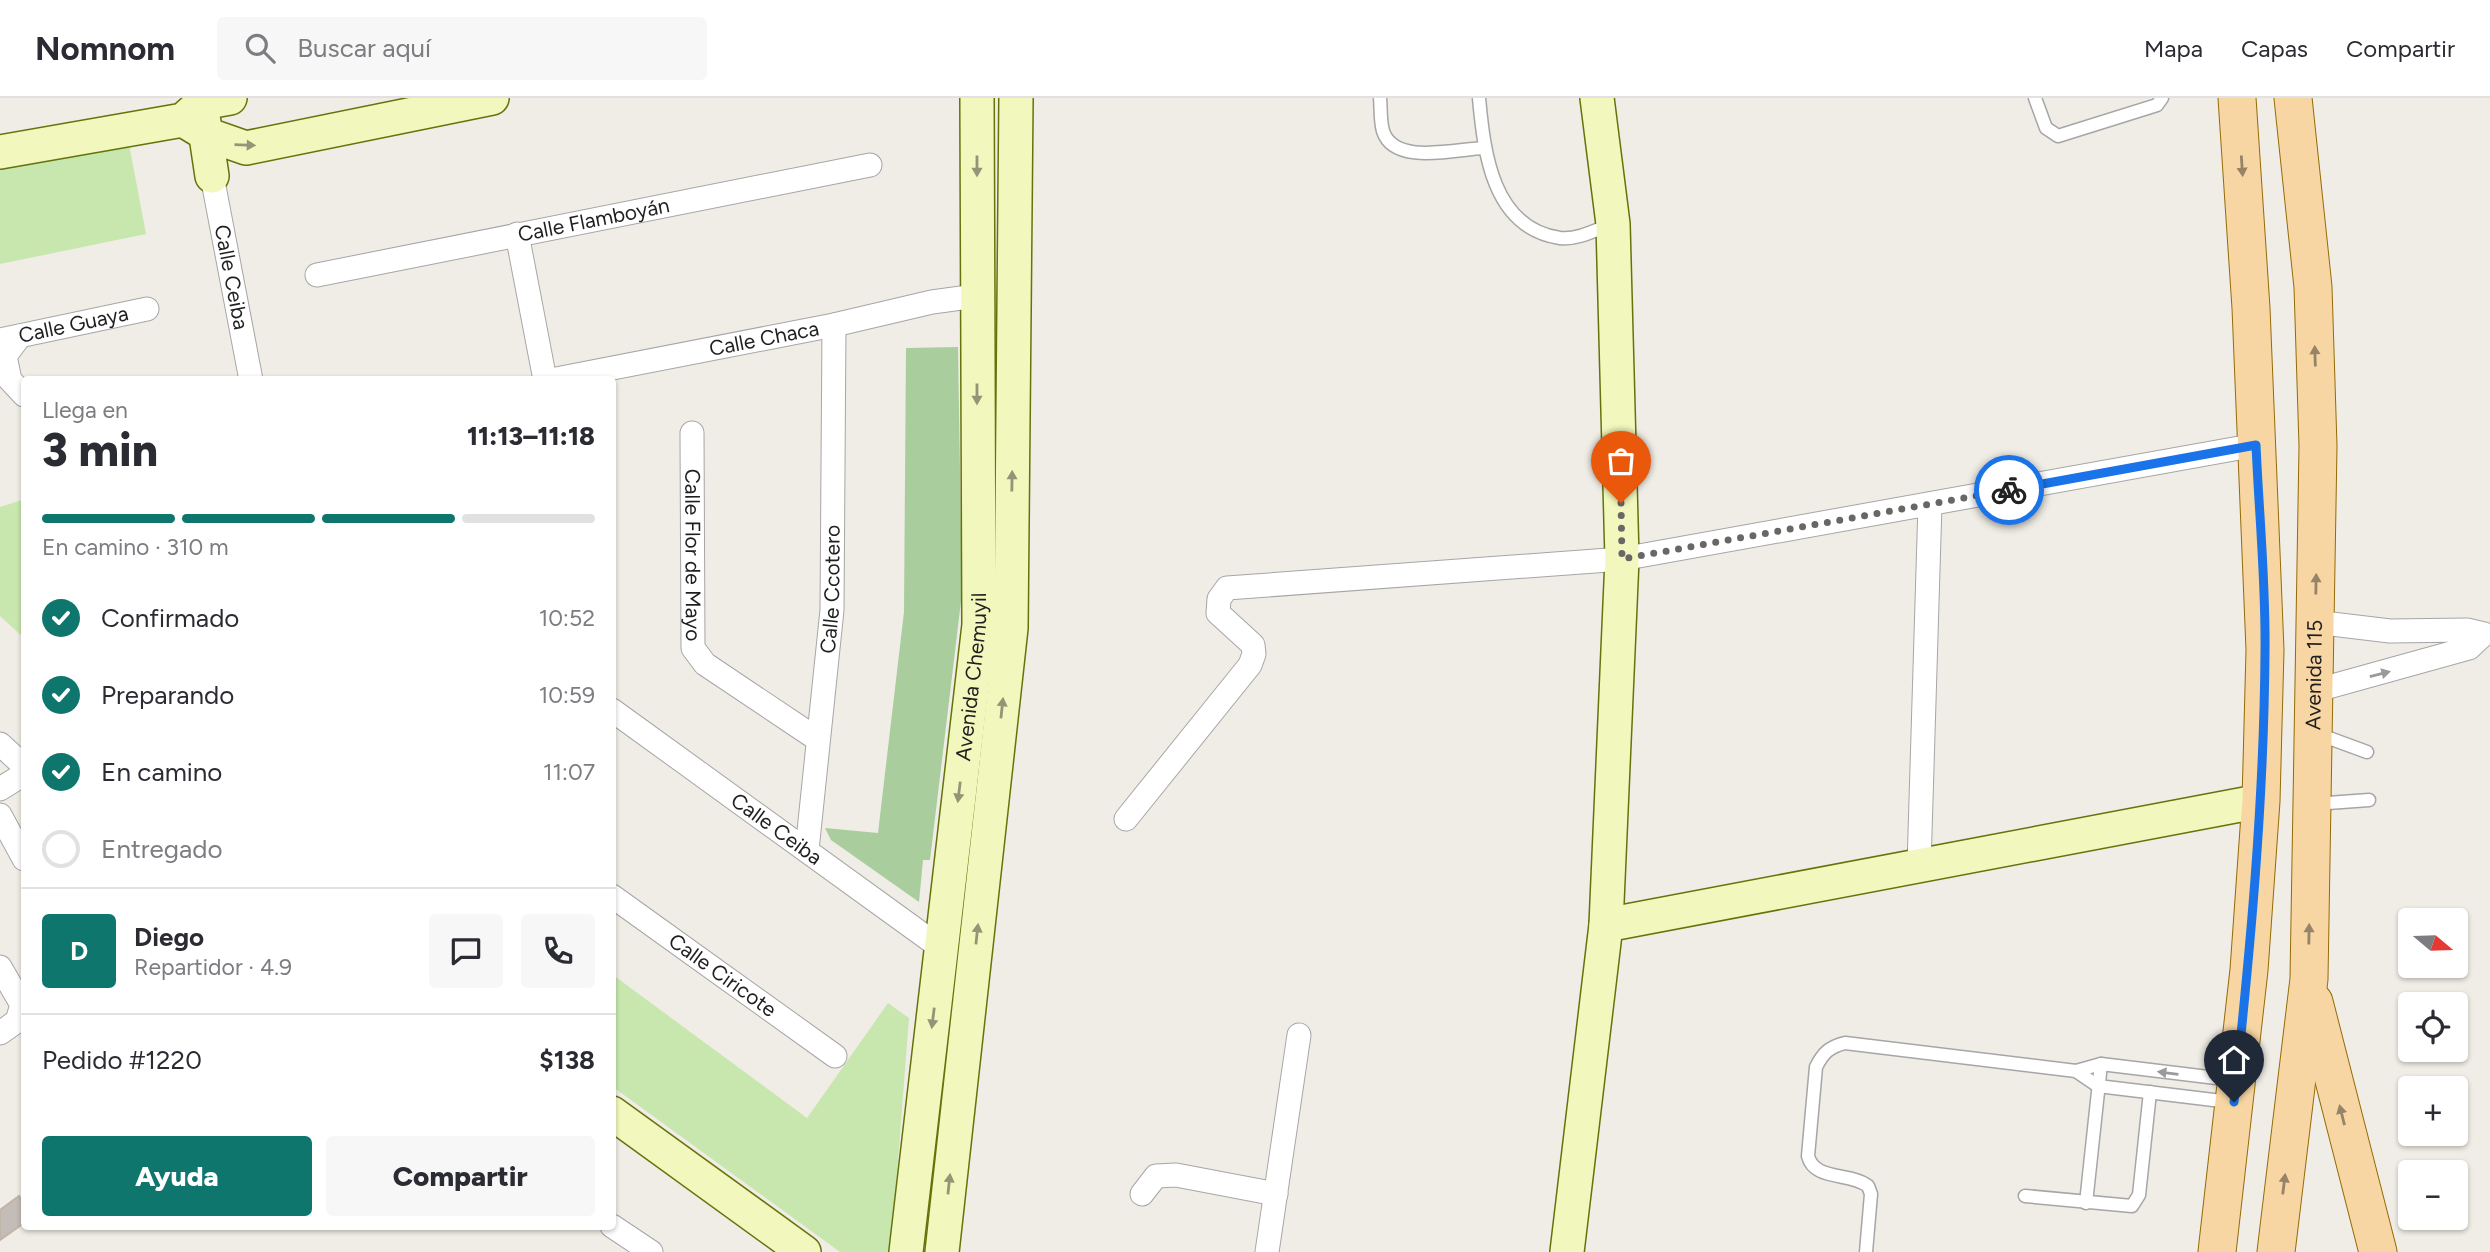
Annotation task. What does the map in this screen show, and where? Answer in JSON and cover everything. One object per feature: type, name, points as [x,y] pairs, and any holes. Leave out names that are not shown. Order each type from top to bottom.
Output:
[{"type":"main road","points":[[204,111],[246,148],[492,98]]},
{"type":"main road","name":"Avenida Chemuyil","points":[[906,1252],[941,948],[995,626],[976,296],[977,98]]},
{"type":"main road","name":"Avenida Chemuyil","points":[[942,1252],[995,626],[1016,98]]},
{"type":"main road","points":[[1567,1252],[1606,925],[1622,559],[1613,224],[1597,98]]},
{"type":"main road","points":[[2217,1252],[2249,970],[2261,801],[2265,650],[2251,308],[2237,98]]},
{"type":"main road","name":"Avenida 115","points":[[2276,1252],[2309,979],[2318,446],[2313,286],[2293,98]]},
{"type":"main road","points":[[0,152],[204,111]]},
{"type":"main road","points":[[204,111],[212,176]]},
{"type":"main road","points":[[1606,925],[2261,801]]},
{"type":"main road","points":[[2309,979],[2378,1252]]},
{"type":"main road","points":[[616,1116],[804,1252]]},
{"type":"street","name":"Calle Flamboyán","points":[[317,275],[870,165]]},
{"type":"street","name":"Calle Ceiba","points":[[212,176],[250,376]]},
{"type":"street","points":[[517,234],[544,376]]},
{"type":"street","name":"Calle Chaca","points":[[572,376],[834,325],[932,302],[976,296]]},
{"type":"street","name":"Calle Guaya","points":[[10,338],[147,309]]},
{"type":"street","name":"Calle Ccotero","points":[[807,850],[832,610],[834,325]]},
{"type":"street","points":[[10,338],[5,356],[10,380],[21,392]]},
{"type":"street","name":"Calle Flor de Mayo","points":[[692,433],[693,648],[697,656],[817,739]]},
{"type":"street","points":[[1126,819],[1250,665],[1254,654],[1253,645],[1218,614],[1219,599],[1227,588],[1622,559],[2256,445]]},
{"type":"street","points":[[1919,866],[1930,504]]},
{"type":"street","points":[[2315,622],[2390,631],[2467,630],[2487,633]]},
{"type":"street","points":[[2314,691],[2469,648],[2487,633]]},
{"type":"street","name":"Calle Ceiba","points":[[616,713],[941,948]]},
{"type":"street","points":[[0,744],[21,763]]},
{"type":"street","points":[[0,789],[21,776]]},
{"type":"street","points":[[0,815],[21,854]]},
{"type":"street","name":"Calle Ciricote","points":[[616,899],[835,1056]]},
{"type":"street","points":[[0,967],[21,1003]]},
{"type":"street","points":[[8,1027],[21,1007]]},
{"type":"street","points":[[1267,1252],[1300,1035]]},
{"type":"street","points":[[1142,1194],[1156,1176],[1176,1175],[1276,1194]]},
{"type":"street","points":[[616,1229],[651,1252]]},
{"type":"lane","points":[[1380,98],[1383,131],[1398,149],[1412,152],[1484,148]]},
{"type":"lane","points":[[1479,98],[1484,148],[1497,192],[1534,229],[1560,238],[1580,236],[1613,224]]},
{"type":"lane","points":[[2035,98],[2046,128],[2058,135],[2157,105],[2162,98]]},
{"type":"lane","points":[[2313,732],[2367,752]]},
{"type":"lane","points":[[2312,804],[2369,800]]},
{"type":"lane","points":[[1866,1252],[1871,1194],[1868,1186],[1854,1178],[1819,1172],[1810,1164],[1808,1156],[1816,1067],[1827,1051],[1845,1043],[2076,1072],[2101,1064],[2235,1091]]},
{"type":"lane","points":[[2086,1203],[2101,1064]]},
{"type":"lane","points":[[2076,1072],[2098,1086],[2150,1092],[2235,1091]]},
{"type":"lane","points":[[2025,1196],[2127,1208],[2136,1202],[2150,1092]]},
{"type":"green space","points":[[129,144],[146,234],[0,264],[0,167]]},
{"type":"green space","points":[[958,347],[962,593],[930,860],[923,860],[919,902],[831,840],[825,828],[878,833],[904,612],[906,348]]},
{"type":"green space","points":[[21,500],[21,635],[0,616],[0,507]]},
{"type":"green space","points":[[616,977],[807,1118],[888,1003],[909,1018],[891,1252],[840,1252],[616,1089]]},
{"type":"building","points":[[19,1196],[21,1225],[0,1240],[0,1210]]},
{"type":"way so far","points":[[1621,503],[1622,559],[2009,490]]},
{"type":"route","points":[[2009,490],[2256,445],[2265,650],[2261,801],[2249,970],[2234,1102]]}]
